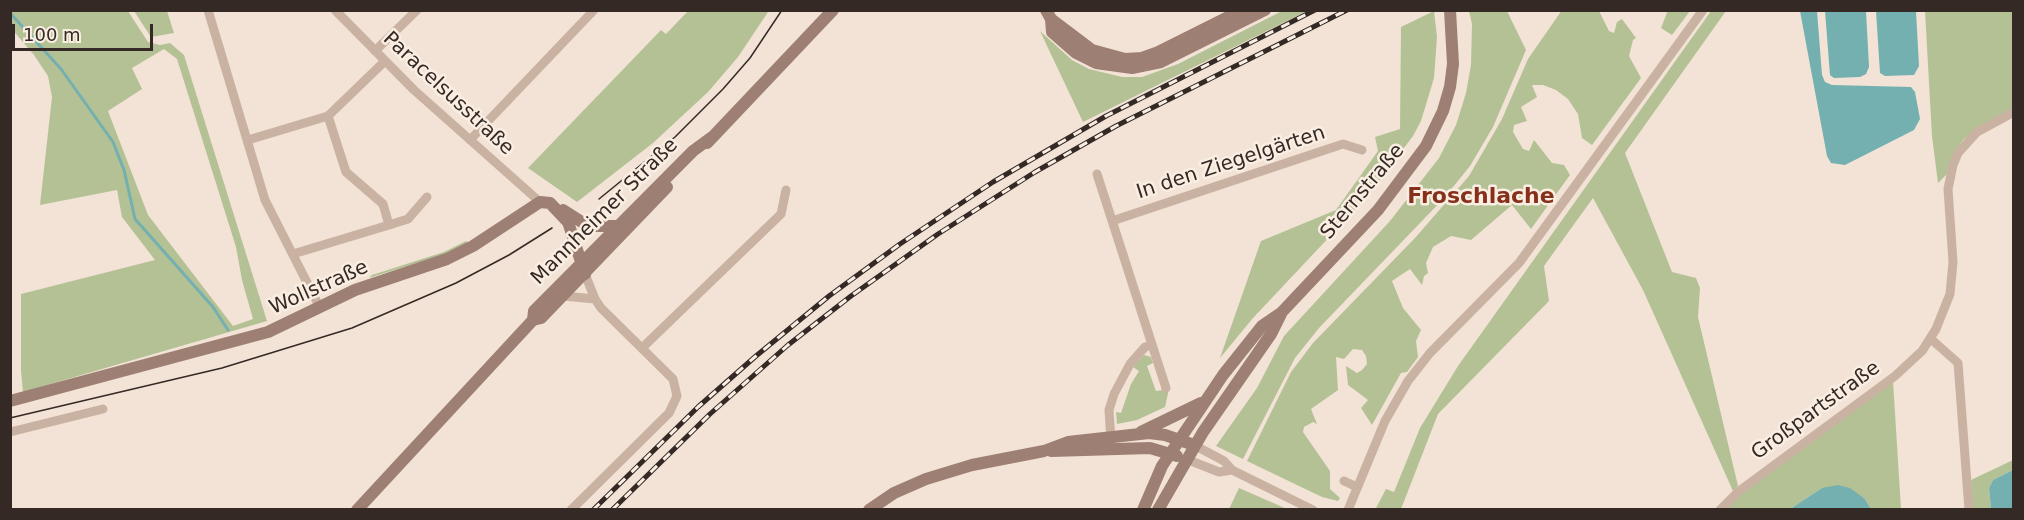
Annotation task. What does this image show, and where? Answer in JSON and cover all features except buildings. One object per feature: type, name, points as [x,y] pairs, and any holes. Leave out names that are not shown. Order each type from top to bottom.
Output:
[{"type":"street","points":[[208,10],[265,200],[319,306]]},
{"type":"street","name":"Paracelsusstraße","points":[[334,10],[470,140],[545,202]]},
{"type":"street","points":[[375,51],[417,10]]},
{"type":"street","points":[[470,140],[594,10]]},
{"type":"street","name":"Mannheimer Straße","points":[[533,320],[534,311],[584,268],[833,10]]},
{"type":"street","points":[[1049,15],[1092,50],[1125,59],[1156,53],[1242,10]]},
{"type":"street","points":[[1049,15],[1052,32],[1076,53],[1096,63],[1132,68],[1161,62],[1265,10]]},
{"type":"street","name":"Sternstraße","points":[[1143,510],[1179,439],[1203,403],[1262,327],[1281,313],[1378,210],[1426,146],[1450,87],[1453,64],[1450,10]]},
{"type":"street","points":[[1348,510],[1385,421],[1408,381],[1430,353],[1519,263],[1703,10]]},
{"type":"street","points":[[248,140],[328,116],[385,61]]},
{"type":"street","name":"Großpartstraße","points":[[1720,510],[1739,491],[1895,376],[1912,361],[1930,339],[1945,310],[1952,276],[1948,189],[1953,165],[1958,153],[1977,132],[2013,112]]},
{"type":"street","points":[[328,116],[346,172],[383,204],[389,225]]},
{"type":"street","name":"Mannheimer Straße","points":[[357,510],[533,320],[541,318],[563,296],[617,226],[693,151],[712,137]]},
{"type":"street","name":"In den Ziegelgärten","points":[[1112,221],[1343,144],[1362,150]]},
{"type":"street","points":[[1097,174],[1166,388]]},
{"type":"street","points":[[642,348],[781,214],[786,190]]},
{"type":"street","points":[[293,254],[408,219],[427,197]]},
{"type":"street","points":[[545,202],[588,226],[617,226]]},
{"type":"street","points":[[545,202],[568,222],[595,299],[674,379],[677,396],[669,413],[571,510]]},
{"type":"street","name":"Wollstraße","points":[[10,401],[268,332],[355,290],[447,258],[473,246],[545,202]]},
{"type":"street","points":[[563,296],[595,299]]},
{"type":"street","name":"Sternstraße","points":[[1158,510],[1194,445],[1271,334],[1281,313]]},
{"type":"street","points":[[1930,339],[1958,363],[1969,510]]},
{"type":"street","points":[[1111,442],[1109,410],[1114,394],[1130,364],[1145,347],[1151,345]]},
{"type":"street","points":[[870,509],[894,493],[926,478],[972,465],[1044,451],[1069,452],[1111,442],[1168,421],[1203,403]]},
{"type":"street","points":[[10,432],[103,409]]},
{"type":"street","points":[[1134,434],[1164,435],[1194,445],[1224,461],[1232,470],[1313,510]]},
{"type":"street","points":[[1111,442],[1170,453],[1219,472],[1232,470]]},
{"type":"street","points":[[1344,481],[1357,487]]},
{"type":"green space","points":[[1562,10],[1599,11],[1609,31],[1614,33],[1617,22],[1622,19],[1636,38],[1633,40],[1629,56],[1641,78],[1592,145],[1582,138],[1578,114],[1568,99],[1556,90],[1543,85],[1532,85],[1537,97],[1521,107],[1527,121],[1514,125],[1513,132],[1523,149],[1529,151],[1534,140],[1552,163],[1564,165],[1570,175],[1531,229],[1512,205],[1471,240],[1451,236],[1433,247],[1426,263],[1428,273],[1424,276],[1422,285],[1410,269],[1392,281],[1403,308],[1421,330],[1416,341],[1418,357],[1407,372],[1401,373],[1372,425],[1361,408],[1368,400],[1348,385],[1346,366],[1357,373],[1367,364],[1366,356],[1362,350],[1353,349],[1344,359],[1336,357],[1338,390],[1311,409],[1317,424],[1313,422],[1304,427],[1303,432],[1330,471],[1330,489],[1340,498],[1338,501],[1322,497],[1247,461],[1291,372],[1313,343],[1415,238],[1469,176],[1502,119],[1528,59]]},
{"type":"green space","points":[[1668,10],[1690,11],[1672,35],[1661,28]]},
{"type":"green space","points":[[10,11],[128,11],[148,42],[160,45],[170,43],[184,55],[267,321],[23,392],[21,294],[155,260],[122,217],[117,190],[40,205],[52,97],[48,76],[11,28]],"holes":[[[164,49],[177,59],[236,247],[253,319],[233,326],[148,215],[108,111],[142,89],[132,68]]]},
{"type":"green space","points":[[134,11],[167,11],[174,33],[151,37]]},
{"type":"green space","points":[[688,11],[768,12],[738,57],[708,92],[653,143],[577,202],[528,168],[661,30],[666,34]]},
{"type":"green space","points":[[1282,11],[1307,11],[1083,122],[1040,31],[1072,60],[1089,69],[1122,77],[1142,77],[1178,64]]},
{"type":"green space","points":[[1434,11],[1437,37],[1434,78],[1421,121],[1413,136],[1367,197],[1253,318],[1220,358],[1261,241],[1336,210],[1378,151],[1375,137],[1400,129],[1401,27]]},
{"type":"green space","points":[[1469,11],[1507,11],[1526,50],[1493,127],[1470,166],[1445,197],[1319,328],[1295,358],[1243,459],[1216,446],[1257,388],[1284,336],[1390,221],[1439,158],[1456,125],[1466,93],[1471,65],[1472,24]]},
{"type":"green space","points":[[1711,11],[1726,11],[1625,153],[1672,272],[1696,278],[1700,288],[1698,317],[1738,486],[1733,491],[1643,290],[1593,198],[1544,266],[1549,301],[1438,414],[1401,509],[1375,510],[1386,489],[1394,492],[1420,428],[1458,366]]},
{"type":"green space","points":[[1925,11],[2013,11],[2013,108],[1976,129],[1963,140],[1955,152],[1947,174],[1938,183],[1932,136]]},
{"type":"green space","points":[[466,241],[469,243],[445,254],[369,278],[372,275],[444,252]]},
{"type":"green space","points":[[1144,355],[1151,357],[1153,363],[1147,366],[1156,391],[1169,389],[1165,407],[1137,420],[1117,424],[1116,412],[1121,413],[1131,384],[1139,371],[1133,367]]},
{"type":"green space","points":[[1893,381],[1901,509],[1871,509],[1865,499],[1822,488],[1790,509],[1724,510],[1740,494]]},
{"type":"green space","points":[[2013,460],[2013,470],[1993,480],[1989,488],[1991,509],[1972,509],[1971,480]]},
{"type":"green space","points":[[1239,488],[1287,509],[1229,509]]},
{"type":"water","points":[[1800,11],[1817,11],[1822,75],[1825,82],[1832,85],[1911,87],[1915,92],[1920,119],[1914,130],[1845,165],[1831,163],[1827,156]]},
{"type":"water","points":[[1825,11],[1866,11],[1869,67],[1866,74],[1860,77],[1834,78],[1830,75]]},
{"type":"water","points":[[1876,11],[1916,11],[1919,66],[1914,75],[1885,76],[1880,73]]},
{"type":"water","points":[[2013,470],[2013,509],[1991,509],[1989,488],[1993,480]]},
{"type":"water","points":[[1838,485],[1850,488],[1865,499],[1871,509],[1790,509],[1822,488]]},
{"type":"waterway","points":[[10,13],[61,69],[113,142],[124,170],[135,219],[213,307],[228,330]]},
{"type":"tram line","points":[[599,199],[675,137],[723,89],[750,58],[782,10]]},
{"type":"tram line","points":[[10,418],[222,368],[352,328],[456,283],[509,255],[552,228]]},
{"type":"railway","points":[[593,510],[698,407],[756,356],[829,296],[900,244],[993,182],[1106,116],[1315,10]]},
{"type":"railway","points":[[612,510],[710,414],[788,345],[851,296],[938,234],[1035,172],[1116,126],[1347,10]]},
{"type":"district","name":"Froschlache","points":[[1481,197]]}]
